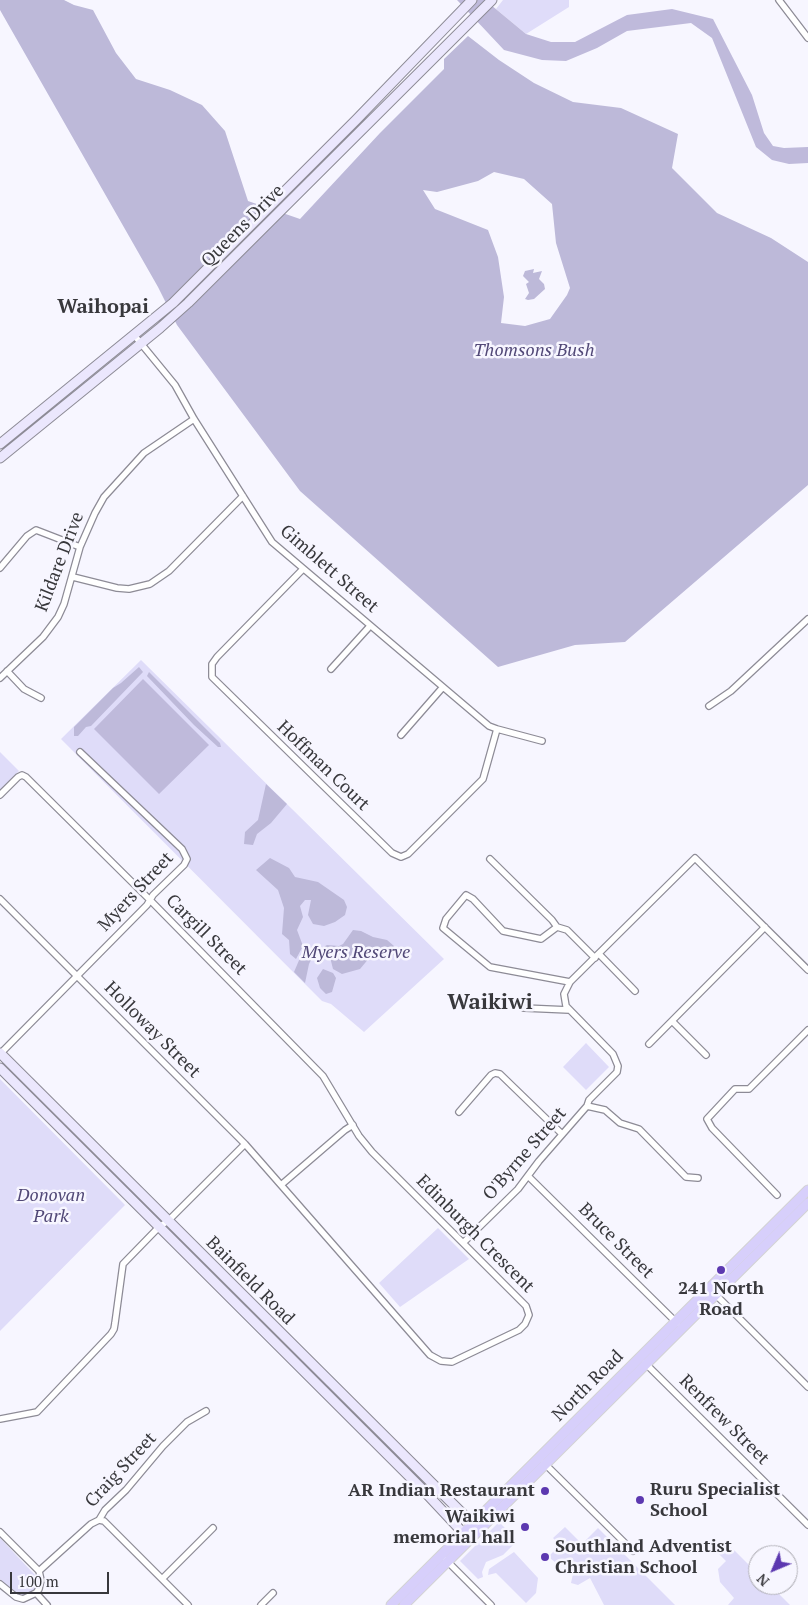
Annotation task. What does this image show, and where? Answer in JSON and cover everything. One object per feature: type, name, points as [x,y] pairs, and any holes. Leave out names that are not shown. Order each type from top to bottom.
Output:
[{"type":"main road","name":"Queens Drive","points":[[0,444],[173,303],[356,120],[472,0]]},
{"type":"main road","name":"Queens Drive","points":[[0,458],[174,316],[491,1]]},
{"type":"main road","points":[[356,120],[364,128]]},
{"type":"main road","name":"Bainfield Road","points":[[0,1054],[476,1527]]},
{"type":"main road","name":"Bainfield Road","points":[[0,1068],[470,1540]]},
{"type":"main road","points":[[78,1146],[85,1138]]},
{"type":"main road","name":"North Road","points":[[404,1605],[470,1540],[476,1527],[712,1292],[808,1190]]},
{"type":"main road","name":"North Road","points":[[712,1292],[808,1204]]},
{"type":"main road","points":[[240,1308],[248,1301]]},
{"type":"main road","points":[[364,1432],[372,1425]]},
{"type":"main road","points":[[434,1502],[443,1494]]},
{"type":"main road","name":"North Road","points":[[391,1605],[463,1533],[476,1527]]},
{"type":"street","points":[[780,0],[808,38]]},
{"type":"street","name":"Gimblett Street","points":[[134,335],[175,386],[272,542],[483,721],[497,729],[542,741]]},
{"type":"street","name":"Kildare Drive","points":[[0,678],[43,637],[58,617],[64,604],[80,547],[95,513],[112,487],[144,454],[194,419]]},
{"type":"street","points":[[72,577],[128,590],[150,584],[169,571],[243,496]]},
{"type":"street","points":[[0,568],[27,536],[36,530],[80,547]]},
{"type":"street","name":"Hoffman Court","points":[[303,569],[217,657],[212,664],[212,677],[392,853],[401,857],[411,852],[483,779],[497,729]]},
{"type":"street","points":[[709,706],[731,691],[808,620]]},
{"type":"street","points":[[331,669],[370,626]]},
{"type":"street","points":[[7,671],[22,687],[41,698]]},
{"type":"street","points":[[401,735],[443,686]]},
{"type":"street","name":"Myers Street","points":[[0,1054],[147,905],[184,865],[186,860],[186,854],[80,752]]},
{"type":"street","name":"Cargill Street","points":[[0,795],[18,777],[26,777],[324,1076],[353,1125]]},
{"type":"street","points":[[569,1010],[566,1006],[564,994],[570,982],[695,858],[808,970]]},
{"type":"street","points":[[490,860],[557,927],[567,930],[634,990]]},
{"type":"street","points":[[557,927],[541,939],[503,931],[473,899],[466,895],[446,919],[443,928],[490,967],[570,982]]},
{"type":"street","name":"Holloway Street","points":[[0,899],[245,1144],[282,1185]]},
{"type":"street","points":[[649,1044],[765,927]]},
{"type":"street","points":[[524,1008],[569,1010]]},
{"type":"street","name":"O'Byrne Street","points":[[463,1243],[518,1189],[587,1106],[589,1100],[617,1072],[618,1066],[613,1054],[569,1010]]},
{"type":"street","points":[[672,1021],[706,1055]]},
{"type":"street","points":[[777,1195],[712,1128],[707,1119],[735,1089],[749,1089],[808,1030]]},
{"type":"street","points":[[458,1112],[488,1078],[495,1073],[500,1074],[562,1134]]},
{"type":"street","points":[[587,1106],[605,1110],[620,1122],[639,1129],[686,1177],[698,1178]]},
{"type":"street","points":[[282,1185],[353,1125]]},
{"type":"street","name":"Edinburgh Crescent","points":[[282,1185],[430,1355],[447,1362],[452,1362],[519,1330],[525,1324],[529,1315],[526,1306],[372,1152],[353,1125]]},
{"type":"street","points":[[0,1419],[37,1412],[111,1334],[114,1329],[123,1264],[158,1227],[168,1222],[245,1144]]},
{"type":"street","name":"Bruce Street","points":[[528,1176],[679,1325]]},
{"type":"street","points":[[712,1292],[808,1387]]},
{"type":"street","name":"Renfrew Street","points":[[643,1361],[808,1525]]},
{"type":"street","name":"Craig Street","points":[[39,1571],[91,1524],[99,1520],[105,1510],[126,1490],[163,1446],[187,1422],[206,1411]]},
{"type":"street","points":[[542,1461],[633,1552]]},
{"type":"street","points":[[99,1520],[104,1521],[188,1605]]},
{"type":"street","points":[[162,1580],[213,1528]]},
{"type":"street","points":[[0,1532],[39,1571],[41,1580],[36,1593],[24,1599],[16,1597],[0,1584]]},
{"type":"street","points":[[441,1555],[490,1605]]},
{"type":"street","points":[[36,1593],[47,1605]]},
{"type":"street","points":[[261,1605],[273,1593]]},
{"type":"green space","name":"Thomsons Bush","points":[[0,0],[64,0],[93,10],[116,53],[136,79],[170,90],[202,105],[225,131],[248,201],[300,219],[380,133],[444,69],[444,59],[468,36],[499,60],[534,83],[573,102],[621,108],[678,134],[672,168],[717,213],[771,238],[808,262],[808,485],[625,642],[575,645],[498,667],[300,491],[177,325],[158,287],[0,10]],"holes":[[[494,172],[524,179],[552,204],[556,243],[570,288],[550,319],[525,326],[501,323],[504,297],[498,257],[488,230],[435,209],[423,190],[437,192],[478,181]]]},
{"type":"green space","points":[[503,0],[569,0],[569,7],[526,34],[496,9]]},
{"type":"green space","points":[[534,269],[533,273],[542,271],[539,279],[544,284],[545,289],[534,299],[528,300],[525,299],[529,293],[526,284],[529,282],[523,276],[525,271]]},
{"type":"green space","name":"Myers Reserve","points":[[141,660],[444,959],[364,1032],[331,1004],[322,1001],[61,739]]},
{"type":"green space","points":[[139,667],[143,672],[91,726],[86,727],[78,736],[74,736],[74,727],[113,688]]},
{"type":"green space","points":[[149,672],[220,743],[221,747],[218,747],[194,725],[147,676]]},
{"type":"green space","points":[[0,752],[19,771],[0,790]]},
{"type":"green space","points":[[266,784],[287,804],[271,823],[257,834],[253,845],[244,844],[245,832],[258,820]]},
{"type":"green space","points":[[270,858],[289,868],[295,877],[318,882],[344,900],[347,907],[345,915],[335,922],[324,926],[313,924],[308,915],[311,900],[305,900],[300,906],[303,917],[297,930],[303,946],[296,959],[290,954],[289,940],[282,934],[284,908],[278,890],[256,870]]},
{"type":"green space","points":[[353,930],[387,940],[394,946],[396,952],[390,959],[382,960],[370,957],[360,969],[342,974],[333,969],[330,957],[317,959],[308,953],[310,949],[343,944]]},
{"type":"green space","points":[[307,957],[311,960],[305,983],[294,972],[300,958]]},
{"type":"green space","points":[[323,969],[333,973],[336,978],[332,992],[326,994],[320,988],[317,978]]},
{"type":"green space","points":[[586,1043],[609,1067],[586,1090],[563,1067]]},
{"type":"green space","name":"Donovan Park","points":[[0,1079],[125,1205],[0,1331]]},
{"type":"green space","points":[[438,1228],[469,1259],[400,1307],[379,1283]]},
{"type":"green space","points":[[499,1522],[516,1539],[503,1555],[486,1562],[482,1572],[483,1577],[478,1579],[460,1561]]},
{"type":"green space","points":[[565,1527],[582,1544],[598,1528],[675,1605],[604,1605],[590,1578],[578,1585],[571,1583],[574,1569],[559,1565],[551,1559],[550,1555],[560,1545],[553,1538]]},
{"type":"green space","points":[[0,1538],[35,1575],[37,1579],[34,1591],[26,1595],[13,1592],[0,1579]]},
{"type":"green space","points":[[729,1545],[748,1564],[748,1595],[780,1595],[790,1605],[728,1605],[734,1598],[720,1582],[718,1569],[726,1561],[719,1554]]},
{"type":"green space","points":[[514,1552],[538,1578],[536,1593],[526,1603],[496,1573],[488,1575],[489,1569]]},
{"type":"shaded area","points":[[457,0],[485,0],[526,34],[551,42],[575,42],[627,15],[672,9],[713,19],[752,95],[764,133],[773,146],[784,148],[808,147],[808,163],[789,164],[772,160],[756,147],[712,38],[691,23],[627,31],[597,48],[566,61],[542,60],[504,50]]},
{"type":"shaded area","points":[[143,679],[209,745],[159,794],[94,729]]},
{"type":"place","name":"241 North Road","points":[[721,1270]]},
{"type":"place","name":"AR Indian Restaurant","points":[[545,1491]]},
{"type":"place","name":"Ruru Specialist School","points":[[640,1500]]},
{"type":"place","name":"Waikiwi memorial hall","points":[[525,1527]]},
{"type":"place","name":"Southland Adventist Christian School","points":[[545,1557]]},
{"type":"district","name":"Waihopai","points":[[103,307]]},
{"type":"district","name":"Waikiwi","points":[[490,1003]]}]
